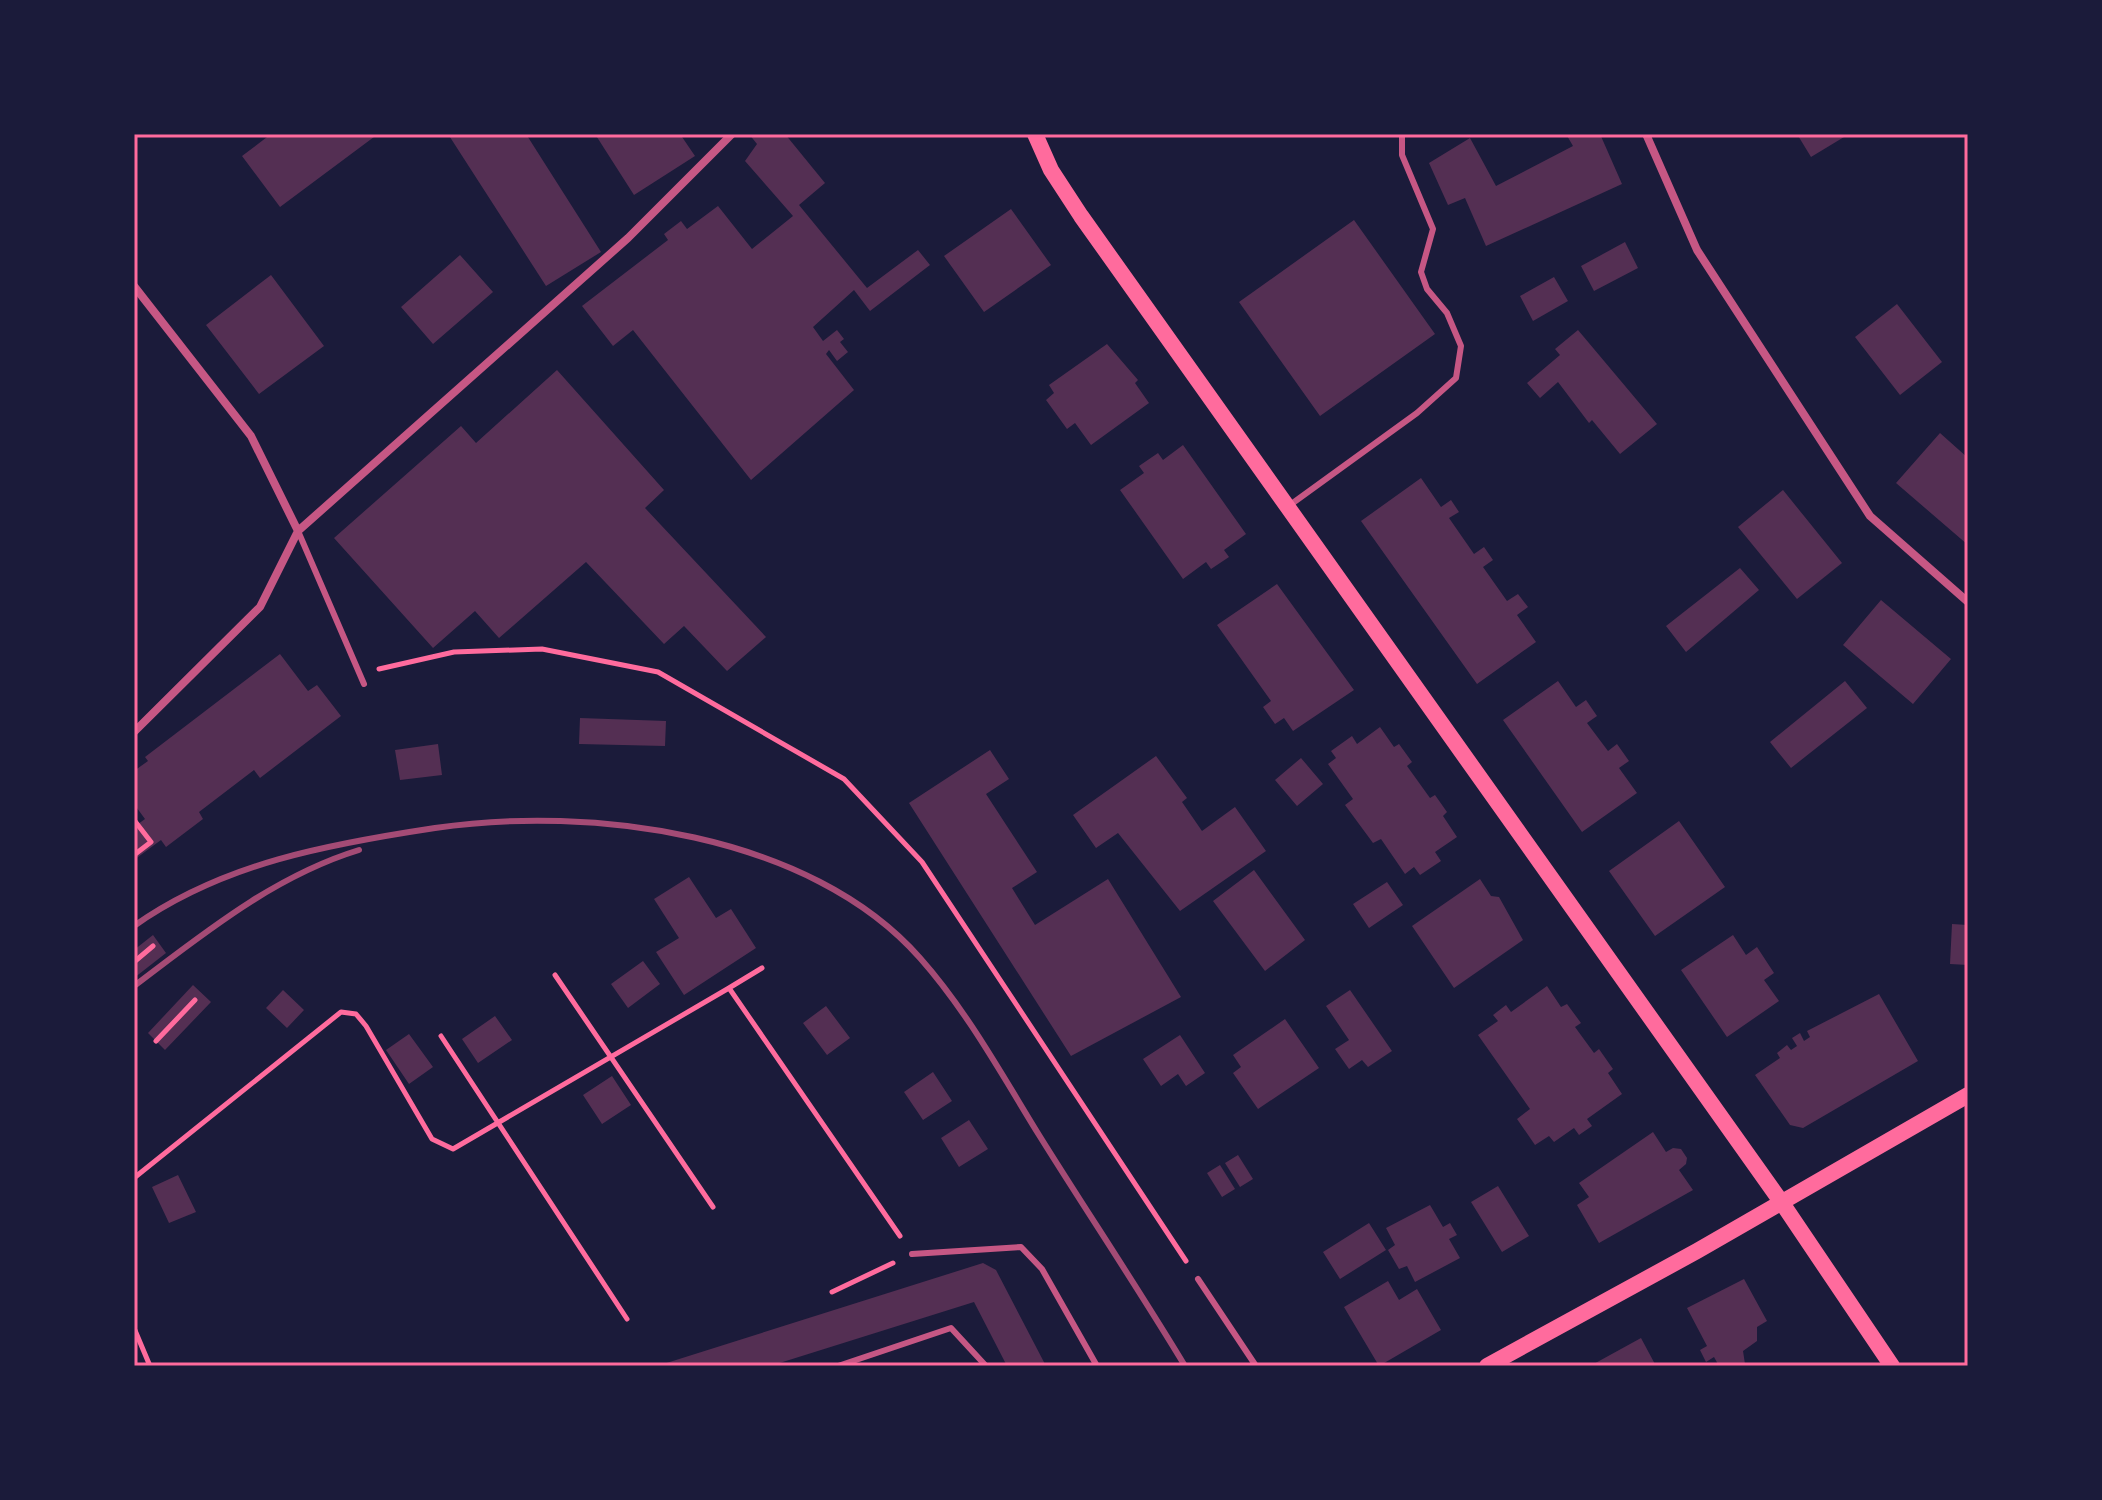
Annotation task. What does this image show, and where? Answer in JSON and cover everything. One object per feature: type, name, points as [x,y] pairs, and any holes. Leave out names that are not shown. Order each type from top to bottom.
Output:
[{"type":"main road","points":[[1035,134],[1051,170],[1081,216],[1782,1203],[1892,1366]]},
{"type":"main road","points":[[1487,1366],[1782,1203],[1968,1095]]},
{"type":"street","points":[[134,732],[260,607],[298,531],[628,238],[732,134]]},
{"type":"street","points":[[1646,134],[1697,250],[1870,516],[1968,602]]},
{"type":"street","points":[[134,286],[251,436],[298,531]]},
{"type":"lane","points":[[1288,507],[1417,413],[1456,378],[1461,346],[1447,313],[1427,289],[1421,272],[1433,229],[1402,155],[1402,134]]},
{"type":"lane","points":[[298,531],[364,684]]},
{"type":"lane","points":[[912,1254],[1021,1247],[1042,1269],[1097,1366]]},
{"type":"lane","points":[[1198,1279],[1256,1366]]},
{"type":"lane","points":[[840,1366],[951,1328],[986,1366]]},
{"type":"path","points":[[360,674],[454,652],[542,649],[658,672],[844,779],[922,862],[939,886],[1198,1279]]},
{"type":"path","points":[[134,820],[151,842],[134,855]]},
{"type":"path","points":[[134,962],[153,946]]},
{"type":"path","points":[[134,1178],[341,1012],[356,1014],[366,1026],[432,1139],[453,1149],[762,968]]},
{"type":"path","points":[[555,975],[713,1207]]},
{"type":"path","points":[[729,988],[912,1254],[832,1292]]},
{"type":"path","points":[[156,1041],[195,1000]]},
{"type":"path","points":[[441,1036],[627,1319]]},
{"type":"path","points":[[134,1328],[150,1366]]},
{"type":"building","points":[[271,134],[378,134],[280,207],[242,156]]},
{"type":"building","points":[[448,134],[526,134],[601,252],[546,286]]},
{"type":"building","points":[[595,134],[680,134],[695,156],[634,195]]},
{"type":"building","points":[[749,134],[785,134],[825,183],[799,205],[867,288],[918,250],[930,265],[870,311],[854,290],[813,327],[823,341],[837,330],[844,339],[840,342],[848,352],[837,361],[829,350],[826,354],[854,390],[751,480],[633,330],[613,346],[582,306],[668,240],[664,234],[681,221],[687,229],[718,206],[752,249],[793,216],[745,161],[757,144]]},
{"type":"building","points":[[1566,134],[1600,134],[1622,184],[1486,246],[1465,198],[1448,205],[1429,163],[1470,138],[1496,186],[1573,146]]},
{"type":"building","points":[[1797,134],[1849,134],[1811,157]]},
{"type":"building","points":[[1011,209],[1051,265],[984,312],[944,256]]},
{"type":"building","points":[[1354,220],[1435,334],[1320,416],[1239,302]]},
{"type":"building","points":[[1625,242],[1638,268],[1594,291],[1581,266]]},
{"type":"building","points":[[460,255],[493,292],[433,344],[401,307]]},
{"type":"building","points":[[271,275],[324,346],[259,394],[206,325]]},
{"type":"building","points":[[1554,277],[1568,301],[1533,321],[1520,296]]},
{"type":"building","points":[[1897,304],[1942,362],[1900,395],[1855,337]]},
{"type":"building","points":[[1578,330],[1657,424],[1620,454],[1592,420],[1589,423],[1558,382],[1540,398],[1527,383],[1560,355],[1555,349]]},
{"type":"building","points":[[1107,344],[1138,380],[1135,383],[1149,403],[1091,445],[1075,423],[1067,429],[1046,400],[1054,393],[1049,385]]},
{"type":"building","points":[[557,370],[664,490],[645,508],[766,637],[727,671],[684,626],[664,644],[586,562],[499,638],[475,611],[433,648],[334,538],[461,426],[476,443]]},
{"type":"building","points":[[1940,433],[1968,458],[1968,545],[1896,483]]},
{"type":"building","points":[[1183,445],[1246,534],[1224,550],[1229,557],[1211,569],[1206,562],[1183,579],[1120,490],[1144,473],[1139,466],[1158,453],[1163,460]]},
{"type":"building","points":[[1421,478],[1441,507],[1451,500],[1459,512],[1449,518],[1474,554],[1484,547],[1493,560],[1483,567],[1507,601],[1518,594],[1528,607],[1517,615],[1536,642],[1477,684],[1361,521]]},
{"type":"building","points":[[1783,490],[1842,563],[1797,599],[1738,527]]},
{"type":"building","points":[[1740,568],[1759,590],[1686,652],[1666,626]]},
{"type":"building","points":[[1277,584],[1354,690],[1293,731],[1284,718],[1275,724],[1263,707],[1271,701],[1217,625]]},
{"type":"building","points":[[1881,600],[1951,659],[1913,704],[1843,645]]},
{"type":"building","points":[[280,654],[308,691],[317,685],[341,716],[260,778],[254,770],[199,812],[203,819],[166,847],[161,840],[134,860],[134,827],[145,819],[134,804],[134,771],[148,761],[145,757]]},
{"type":"building","points":[[1558,681],[1576,707],[1586,700],[1597,716],[1587,723],[1608,751],[1617,744],[1629,761],[1619,768],[1637,793],[1582,832],[1503,720]]},
{"type":"building","points":[[1845,681],[1867,708],[1791,768],[1770,742]]},
{"type":"building","points":[[580,718],[666,721],[665,746],[579,744]]},
{"type":"building","points":[[1380,727],[1394,747],[1399,744],[1412,762],[1407,766],[1430,798],[1435,795],[1447,812],[1443,816],[1457,837],[1435,852],[1441,861],[1420,875],[1414,867],[1405,874],[1381,839],[1373,843],[1345,805],[1353,799],[1328,764],[1336,758],[1331,751],[1352,736],[1357,744]]},
{"type":"building","points":[[438,744],[442,775],[400,780],[395,750]]},
{"type":"building","points":[[990,750],[1009,779],[986,794],[1037,872],[1012,888],[1035,925],[1108,879],[1181,997],[1071,1056],[909,803]]},
{"type":"building","points":[[1156,756],[1187,798],[1182,802],[1202,831],[1235,807],[1266,851],[1180,911],[1118,833],[1096,848],[1073,815]]},
{"type":"building","points":[[1301,758],[1323,784],[1297,806],[1275,780]]},
{"type":"building","points":[[1679,821],[1725,887],[1655,936],[1609,871]]},
{"type":"building","points":[[1254,870],[1305,940],[1265,971],[1213,901]]},
{"type":"building","points":[[689,877],[716,918],[731,909],[756,948],[684,995],[656,952],[679,938],[654,899]]},
{"type":"building","points":[[1480,879],[1491,896],[1499,897],[1523,940],[1454,988],[1412,926]]},
{"type":"building","points":[[1387,882],[1403,905],[1369,928],[1353,904]]},
{"type":"building","points":[[1952,924],[1968,925],[1968,965],[1950,964]]},
{"type":"building","points":[[153,935],[166,953],[134,978],[134,950]]},
{"type":"building","points":[[1733,935],[1746,955],[1757,947],[1774,973],[1764,980],[1779,1001],[1727,1037],[1681,970]]},
{"type":"building","points":[[643,961],[660,984],[628,1008],[611,984]]},
{"type":"building","points":[[193,985],[211,1002],[165,1050],[148,1033]]},
{"type":"building","points":[[1547,986],[1561,1007],[1567,1004],[1581,1023],[1575,1027],[1594,1053],[1599,1049],[1613,1069],[1608,1073],[1622,1094],[1587,1119],[1592,1126],[1579,1135],[1574,1128],[1554,1142],[1549,1136],[1535,1145],[1517,1119],[1530,1109],[1478,1035],[1498,1021],[1493,1015],[1506,1005],[1511,1012]]},
{"type":"building","points":[[283,990],[304,1010],[287,1028],[266,1008]]},
{"type":"building","points":[[1350,990],[1392,1051],[1368,1067],[1362,1060],[1349,1069],[1335,1049],[1349,1040],[1326,1006]]},
{"type":"building","points":[[1879,994],[1918,1061],[1803,1128],[1790,1125],[1755,1075],[1780,1058],[1777,1053],[1787,1045],[1791,1050],[1797,1046],[1792,1038],[1800,1033],[1804,1041],[1810,1037],[1807,1031]]},
{"type":"building","points":[[826,1006],[850,1038],[827,1055],[803,1023]]},
{"type":"building","points":[[495,1016],[512,1040],[478,1063],[462,1039]]},
{"type":"building","points":[[1285,1019],[1319,1068],[1258,1109],[1233,1073],[1241,1067],[1233,1055]]},
{"type":"building","points":[[409,1034],[433,1067],[409,1084],[386,1050]]},
{"type":"building","points":[[1180,1035],[1205,1073],[1186,1086],[1178,1074],[1161,1086],[1143,1059]]},
{"type":"building","points":[[933,1072],[952,1101],[923,1120],[904,1092]]},
{"type":"building","points":[[612,1076],[631,1105],[602,1124],[583,1095]]},
{"type":"building","points":[[969,1120],[988,1149],[959,1167],[941,1138]]},
{"type":"building","points":[[1653,1132],[1666,1152],[1673,1148],[1681,1149],[1687,1158],[1686,1164],[1679,1170],[1693,1190],[1599,1243],[1577,1205],[1589,1197],[1579,1183]]},
{"type":"building","points":[[1238,1155],[1253,1179],[1240,1187],[1225,1163]]},
{"type":"building","points":[[1220,1165],[1235,1189],[1222,1197],[1207,1173]]},
{"type":"building","points":[[178,1175],[196,1212],[169,1223],[152,1187]]},
{"type":"building","points":[[1498,1186],[1529,1236],[1502,1252],[1471,1202]]},
{"type":"building","points":[[1430,1205],[1443,1227],[1450,1223],[1457,1235],[1449,1239],[1460,1258],[1415,1282],[1407,1266],[1399,1269],[1388,1250],[1395,1245],[1386,1228]]},
{"type":"building","points":[[1369,1223],[1386,1250],[1340,1279],[1323,1252]]},
{"type":"building","points":[[983,1263],[996,1270],[1046,1366],[1007,1366],[974,1302],[770,1366],[657,1366]]},
{"type":"building","points":[[1744,1279],[1767,1321],[1757,1327],[1757,1341],[1743,1351],[1745,1364],[1719,1366],[1714,1357],[1706,1362],[1700,1350],[1707,1346],[1687,1308]]},
{"type":"building","points":[[1388,1281],[1399,1300],[1417,1289],[1441,1330],[1379,1366],[1344,1307]]},
{"type":"building","points":[[1641,1338],[1656,1366],[1590,1366]]},
{"type":"railway","points":[[134,926],[204,886],[278,859],[356,841],[435,828],[496,822],[561,821],[628,826],[694,838],[759,856],[820,882],[874,916],[937,978],[983,1044],[1185,1366]]},
{"type":"railway","points":[[134,986],[240,908],[298,875],[359,850]]}]
